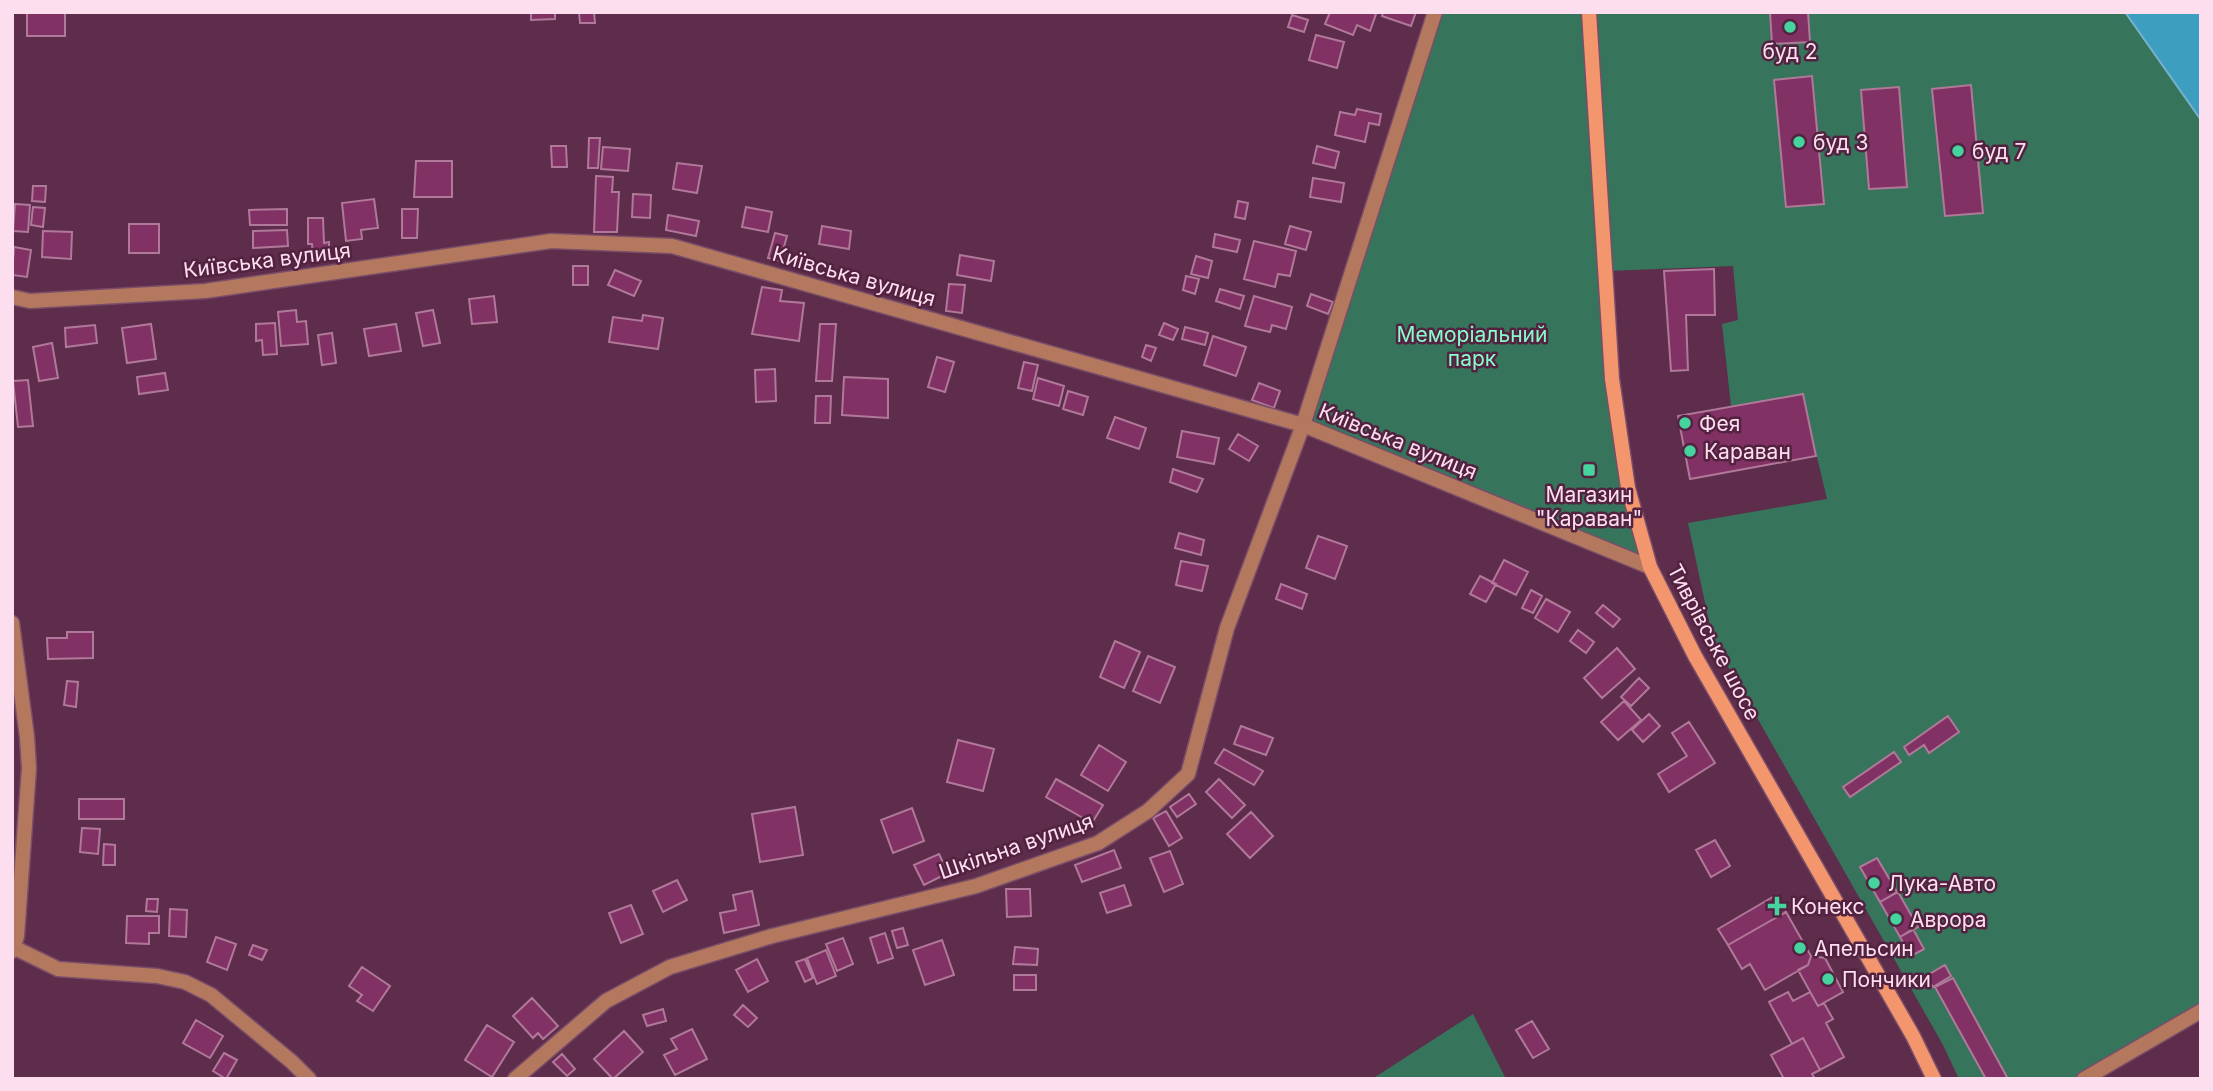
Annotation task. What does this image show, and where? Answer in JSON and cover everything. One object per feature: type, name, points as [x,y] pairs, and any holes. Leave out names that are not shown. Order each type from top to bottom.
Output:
[{"type":"main road","name":"Тиврівське шосе","points":[[1589,12],[1613,390],[1626,478],[1650,568],[1695,656],[1913,1036],[1934,1079]]},
{"type":"street","name":"Шкільна вулиця","points":[[515,1079],[606,1001],[670,967],[772,936],[976,886],[1098,843],[1148,811],[1188,774],[1227,628],[1303,425],[1435,12]]},
{"type":"street","name":"Київська вулиця","points":[[12,297],[30,300],[205,291],[551,241],[672,246],[1303,425],[1650,568]]},
{"type":"street","points":[[12,623],[29,768],[13,950],[58,969],[157,976],[198,988],[211,995],[309,1079]]},
{"type":"street","points":[[2084,1079],[2201,1011]]},
{"type":"green space","name":"Меморіальний парк","points":[[1435,12],[2125,12],[2201,120],[2201,1011],[2084,1079],[1959,1079],[1943,1045],[1713,640],[1688,523],[1827,499],[1802,394],[1731,406],[1722,324],[1738,320],[1733,266],[1606,271],[1612,379],[1650,567],[1303,425]]},
{"type":"green space","points":[[1473,1014],[1506,1079],[1372,1079]]},
{"type":"water","points":[[2125,12],[2201,12],[2201,120]]},
{"type":"building","points":[[531,12],[555,12],[555,19],[531,20]]},
{"type":"building","points":[[579,12],[594,12],[595,23],[580,23]]},
{"type":"building","points":[[1330,12],[1376,14],[1370,31],[1357,25],[1353,35],[1325,24]]},
{"type":"building","points":[[1383,12],[1416,12],[1411,26],[1382,16]]},
{"type":"building","name":"буд 2","points":[[1770,12],[1808,12],[1810,42],[1772,44]]},
{"type":"building","points":[[27,13],[65,13],[65,36],[27,36]]},
{"type":"building","points":[[1292,15],[1308,20],[1304,32],[1288,27]]},
{"type":"building","points":[[1316,35],[1344,42],[1337,68],[1309,60]]},
{"type":"building","name":"буд 3","points":[[1812,76],[1824,204],[1786,207],[1774,80]]},
{"type":"building","name":"буд 7","points":[[1971,85],[1983,213],[1945,216],[1932,89]]},
{"type":"building","points":[[1899,87],[1907,187],[1869,189],[1861,90]]},
{"type":"building","points":[[1357,109],[1381,114],[1379,125],[1369,123],[1365,142],[1335,135],[1340,112],[1355,115]]},
{"type":"building","points":[[589,138],[600,138],[598,168],[588,168]]},
{"type":"building","points":[[551,146],[566,146],[567,167],[552,167]]},
{"type":"building","points":[[1317,146],[1339,152],[1335,168],[1313,163]]},
{"type":"building","points":[[603,147],[630,149],[628,171],[601,169]]},
{"type":"building","points":[[416,161],[452,161],[452,197],[414,197]]},
{"type":"building","points":[[677,163],[702,166],[697,193],[673,189]]},
{"type":"building","points":[[596,176],[613,177],[612,192],[619,192],[617,232],[594,232]]},
{"type":"building","points":[[1313,178],[1344,183],[1341,202],[1310,197]]},
{"type":"building","points":[[33,186],[46,186],[45,202],[32,201]]},
{"type":"building","points":[[633,194],[651,195],[650,218],[632,217]]},
{"type":"building","points":[[374,199],[378,228],[361,230],[362,239],[346,241],[342,203]]},
{"type":"building","points":[[1238,201],[1248,203],[1245,219],[1235,217]]},
{"type":"building","points":[[15,204],[30,205],[28,232],[13,231]]},
{"type":"building","points":[[33,207],[45,208],[43,227],[31,225]]},
{"type":"building","points":[[746,207],[772,212],[768,232],[742,227]]},
{"type":"building","points":[[287,209],[287,225],[250,225],[249,210]]},
{"type":"building","points":[[402,209],[418,209],[417,238],[402,238]]},
{"type":"building","points":[[668,215],[699,221],[696,236],[666,230]]},
{"type":"building","points":[[308,218],[323,218],[324,243],[329,242],[329,255],[313,256],[312,244],[308,244]]},
{"type":"building","points":[[129,224],[159,224],[159,253],[129,253]]},
{"type":"building","points":[[822,226],[851,231],[849,249],[819,244]]},
{"type":"building","points":[[1290,226],[1311,232],[1306,250],[1285,244]]},
{"type":"building","points":[[287,230],[288,246],[253,248],[253,231]]},
{"type":"building","points":[[43,231],[72,232],[71,259],[42,257]]},
{"type":"building","points":[[775,233],[787,236],[780,261],[768,258]]},
{"type":"building","points":[[1215,234],[1240,240],[1237,252],[1213,247]]},
{"type":"building","points":[[1254,241],[1296,251],[1290,276],[1278,274],[1275,287],[1244,279]]},
{"type":"building","points":[[14,247],[31,250],[27,277],[12,275]]},
{"type":"building","points":[[960,255],[994,261],[991,281],[957,275]]},
{"type":"building","points":[[1196,256],[1212,261],[1208,278],[1191,274]]},
{"type":"building","points":[[573,266],[588,266],[588,285],[573,285]]},
{"type":"building","points":[[1714,269],[1715,315],[1686,315],[1688,370],[1671,371],[1664,271]]},
{"type":"building","points":[[615,270],[641,281],[634,296],[608,285]]},
{"type":"building","points":[[1186,276],[1199,279],[1195,294],[1183,290]]},
{"type":"building","points":[[949,284],[965,285],[962,313],[946,311]]},
{"type":"building","points":[[762,287],[782,290],[780,301],[804,303],[799,341],[752,334]]},
{"type":"building","points":[[1220,289],[1244,296],[1240,309],[1216,301]]},
{"type":"building","points":[[1311,294],[1333,302],[1328,314],[1307,306]]},
{"type":"building","points":[[494,296],[497,322],[472,324],[469,299]]},
{"type":"building","points":[[1254,296],[1292,307],[1286,329],[1272,325],[1270,332],[1245,326]]},
{"type":"building","points":[[296,310],[297,322],[306,321],[308,344],[281,346],[278,312]]},
{"type":"building","points":[[433,310],[440,343],[423,346],[416,313]]},
{"type":"building","points":[[643,315],[663,318],[658,349],[609,342],[613,317],[642,321]]},
{"type":"building","points":[[275,323],[277,354],[263,355],[262,340],[256,341],[256,324]]},
{"type":"building","points":[[1164,323],[1178,329],[1173,340],[1159,335]]},
{"type":"building","points":[[151,324],[156,359],[127,363],[122,328]]},
{"type":"building","points":[[396,324],[401,351],[369,356],[364,329]]},
{"type":"building","points":[[820,324],[836,324],[832,381],[816,381]]},
{"type":"building","points":[[95,325],[97,343],[66,347],[65,328]]},
{"type":"building","points":[[1185,327],[1208,333],[1205,345],[1182,339]]},
{"type":"building","points":[[332,333],[336,363],[322,365],[318,335]]},
{"type":"building","points":[[1213,336],[1246,347],[1236,376],[1204,365]]},
{"type":"building","points":[[52,343],[58,378],[39,381],[33,347]]},
{"type":"building","points":[[1146,345],[1156,348],[1151,361],[1142,357]]},
{"type":"building","points":[[937,357],[954,362],[945,392],[928,387]]},
{"type":"building","points":[[1024,362],[1038,365],[1032,391],[1018,388]]},
{"type":"building","points":[[775,369],[776,401],[756,402],[755,370]]},
{"type":"building","points":[[165,373],[168,390],[139,394],[137,377]]},
{"type":"building","points":[[844,377],[888,379],[888,418],[842,415]]},
{"type":"building","points":[[1038,378],[1064,386],[1059,406],[1033,399]]},
{"type":"building","points":[[28,380],[33,426],[18,427],[13,381]]},
{"type":"building","points":[[1259,383],[1280,391],[1274,408],[1252,400]]},
{"type":"building","points":[[1068,391],[1088,397],[1083,415],[1063,409]]},
{"type":"building","points":[[1803,394],[1816,456],[1690,479],[1678,416]]},
{"type":"building","points":[[816,396],[831,396],[830,423],[815,423]]},
{"type":"building","points":[[1115,417],[1146,428],[1139,449],[1107,438]]},
{"type":"building","points":[[1182,431],[1219,438],[1214,464],[1177,457]]},
{"type":"building","points":[[1238,434],[1258,446],[1249,461],[1229,449]]},
{"type":"building","points":[[1173,469],[1203,479],[1197,492],[1170,482]]},
{"type":"building","points":[[1179,533],[1204,540],[1201,555],[1175,548]]},
{"type":"building","points":[[1318,536],[1347,546],[1335,579],[1306,568]]},
{"type":"building","points":[[1504,560],[1528,572],[1516,595],[1492,583]]},
{"type":"building","points":[[1181,561],[1208,566],[1202,591],[1176,585]]},
{"type":"building","points":[[1480,576],[1496,584],[1486,602],[1470,594]]},
{"type":"building","points":[[1281,584],[1307,594],[1302,609],[1276,599]]},
{"type":"building","points":[[1531,590],[1542,596],[1533,613],[1522,608]]},
{"type":"building","points":[[1546,599],[1570,612],[1558,632],[1535,618]]},
{"type":"building","points":[[1603,605],[1620,619],[1613,627],[1596,613]]},
{"type":"building","points":[[1578,630],[1594,642],[1586,653],[1570,641]]},
{"type":"building","points":[[67,632],[93,632],[93,658],[48,659],[47,638],[67,638]]},
{"type":"building","points":[[1115,641],[1140,652],[1124,688],[1100,677]]},
{"type":"building","points":[[1617,648],[1635,669],[1602,698],[1584,678]]},
{"type":"building","points":[[1148,656],[1175,667],[1160,703],[1133,691]]},
{"type":"building","points":[[1639,678],[1649,688],[1631,706],[1621,697]]},
{"type":"building","points":[[67,681],[78,682],[76,707],[64,705]]},
{"type":"building","points":[[1624,701],[1641,720],[1618,740],[1601,722]]},
{"type":"building","points":[[1649,714],[1660,726],[1643,742],[1632,730]]},
{"type":"building","points":[[1948,716],[1959,732],[1929,753],[1924,745],[1909,755],[1904,747]]},
{"type":"building","points":[[1689,722],[1715,763],[1669,792],[1658,774],[1687,756],[1672,733]]},
{"type":"building","points":[[1241,726],[1273,738],[1266,755],[1234,744]]},
{"type":"building","points":[[958,740],[994,749],[983,791],[947,782]]},
{"type":"building","points":[[1099,745],[1126,762],[1108,791],[1081,775]]},
{"type":"building","points":[[1224,749],[1263,771],[1254,785],[1215,763]]},
{"type":"building","points":[[1894,752],[1901,762],[1850,797],[1843,787]]},
{"type":"building","points":[[1056,779],[1103,805],[1092,823],[1046,797]]},
{"type":"building","points":[[1219,779],[1245,805],[1232,818],[1206,792]]},
{"type":"building","points":[[1189,794],[1196,804],[1177,817],[1170,807]]},
{"type":"building","points":[[79,799],[124,799],[124,819],[79,819]]},
{"type":"building","points":[[795,807],[803,855],[760,862],[752,814]]},
{"type":"building","points":[[912,808],[924,841],[893,853],[881,820]]},
{"type":"building","points":[[1166,811],[1182,838],[1169,846],[1153,818]]},
{"type":"building","points":[[1251,812],[1273,836],[1250,858],[1227,834]]},
{"type":"building","points":[[82,828],[100,829],[98,854],[80,852]]},
{"type":"building","points":[[1715,840],[1730,866],[1711,877],[1696,850]]},
{"type":"building","points":[[104,844],[115,845],[115,865],[103,865]]},
{"type":"building","points":[[1114,850],[1121,868],[1082,882],[1075,865]]},
{"type":"building","points":[[1170,851],[1183,884],[1164,892],[1150,858]]},
{"type":"building","points":[[939,854],[948,873],[924,885],[914,865]]},
{"type":"building","points":[[1877,858],[1897,892],[1880,902],[1860,867]]},
{"type":"building","points":[[677,880],[687,900],[663,912],[653,891]]},
{"type":"building","points":[[1124,885],[1131,905],[1107,913],[1100,893]]},
{"type":"building","points":[[1006,889],[1030,889],[1031,916],[1007,917]]},
{"type":"building","points":[[752,891],[759,925],[724,933],[720,913],[736,910],[733,895]]},
{"type":"building","points":[[1898,892],[1918,927],[1900,937],[1880,902]]},
{"type":"building","points":[[1776,895],[1786,912],[1728,945],[1718,929]]},
{"type":"building","points":[[147,899],[158,899],[157,912],[146,911]]},
{"type":"building","points":[[631,905],[643,934],[621,943],[609,913]]},
{"type":"building","points":[[170,909],[187,910],[186,937],[169,936]]},
{"type":"building","points":[[1786,912],[1811,956],[1808,965],[1765,990],[1750,964],[1742,969],[1728,945]]},
{"type":"building","points":[[127,916],[159,916],[159,933],[149,933],[149,944],[126,943]]},
{"type":"building","points":[[903,928],[908,945],[897,948],[892,931]]},
{"type":"building","points":[[1913,929],[1924,949],[1911,956],[1900,937]]},
{"type":"building","points":[[885,933],[893,958],[878,963],[870,938]]},
{"type":"building","points":[[216,937],[236,944],[227,970],[207,962]]},
{"type":"building","points":[[843,938],[853,964],[837,971],[826,944]]},
{"type":"building","points":[[942,940],[954,975],[925,985],[913,950]]},
{"type":"building","points":[[253,945],[267,950],[262,960],[249,955]]},
{"type":"building","points":[[1015,947],[1038,949],[1037,965],[1013,964]]},
{"type":"building","points":[[826,950],[836,976],[817,984],[807,958]]},
{"type":"building","points":[[1811,956],[1825,958],[1843,992],[1818,1006],[1798,970],[1808,965]]},
{"type":"building","points":[[757,959],[768,981],[748,992],[736,970]]},
{"type":"building","points":[[805,959],[813,978],[805,982],[796,962]]},
{"type":"building","points":[[1945,965],[1951,976],[1933,987],[1926,976]]},
{"type":"building","points":[[362,967],[390,986],[373,1011],[357,1001],[362,995],[349,986]]},
{"type":"building","points":[[1014,975],[1036,975],[1036,990],[1014,990]]},
{"type":"building","points":[[1953,978],[2008,1079],[1986,1079],[1935,987]]},
{"type":"building","points":[[1788,992],[1793,1001],[1810,992],[1818,1006],[1824,1003],[1833,1019],[1826,1023],[1844,1057],[1820,1070],[1803,1038],[1792,1044],[1769,1002]]},
{"type":"building","points":[[532,998],[558,1026],[543,1039],[538,1033],[533,1038],[513,1016]]},
{"type":"building","points":[[743,1005],[757,1018],[748,1027],[734,1015]]},
{"type":"building","points":[[663,1009],[666,1021],[647,1026],[643,1015]]},
{"type":"building","points":[[196,1020],[223,1036],[210,1058],[183,1043]]},
{"type":"building","points":[[1532,1021],[1549,1049],[1533,1058],[1516,1030]]},
{"type":"building","points":[[487,1025],[514,1042],[492,1077],[465,1060]]},
{"type":"building","points":[[692,1029],[707,1059],[675,1075],[664,1055],[677,1049],[671,1039]]},
{"type":"building","points":[[624,1031],[643,1052],[613,1079],[594,1059]]},
{"type":"building","points":[[1803,1038],[1820,1070],[1812,1074],[1815,1079],[1784,1079],[1771,1055]]},
{"type":"building","points":[[224,1053],[237,1060],[226,1079],[213,1071]]},
{"type":"building","points":[[562,1054],[575,1069],[567,1076],[553,1062]]},
{"type":"place","name":"буд 2","points":[[1790,27]]},
{"type":"place","name":"буд 3","points":[[1799,142]]},
{"type":"place","name":"буд 7","points":[[1958,151]]},
{"type":"place","name":"Фея","points":[[1685,423]]},
{"type":"place","name":"Караван","points":[[1690,451]]},
{"type":"place","name":"Магазин \"Караван\"","points":[[1589,470]]},
{"type":"place","name":"Лука-Авто","points":[[1874,883]]},
{"type":"place","name":"Конекс","points":[[1777,906]]},
{"type":"place","name":"Аврора","points":[[1896,919]]},
{"type":"place","name":"Апельсин","points":[[1800,948]]},
{"type":"place","name":"Пончики","points":[[1828,979]]}]
